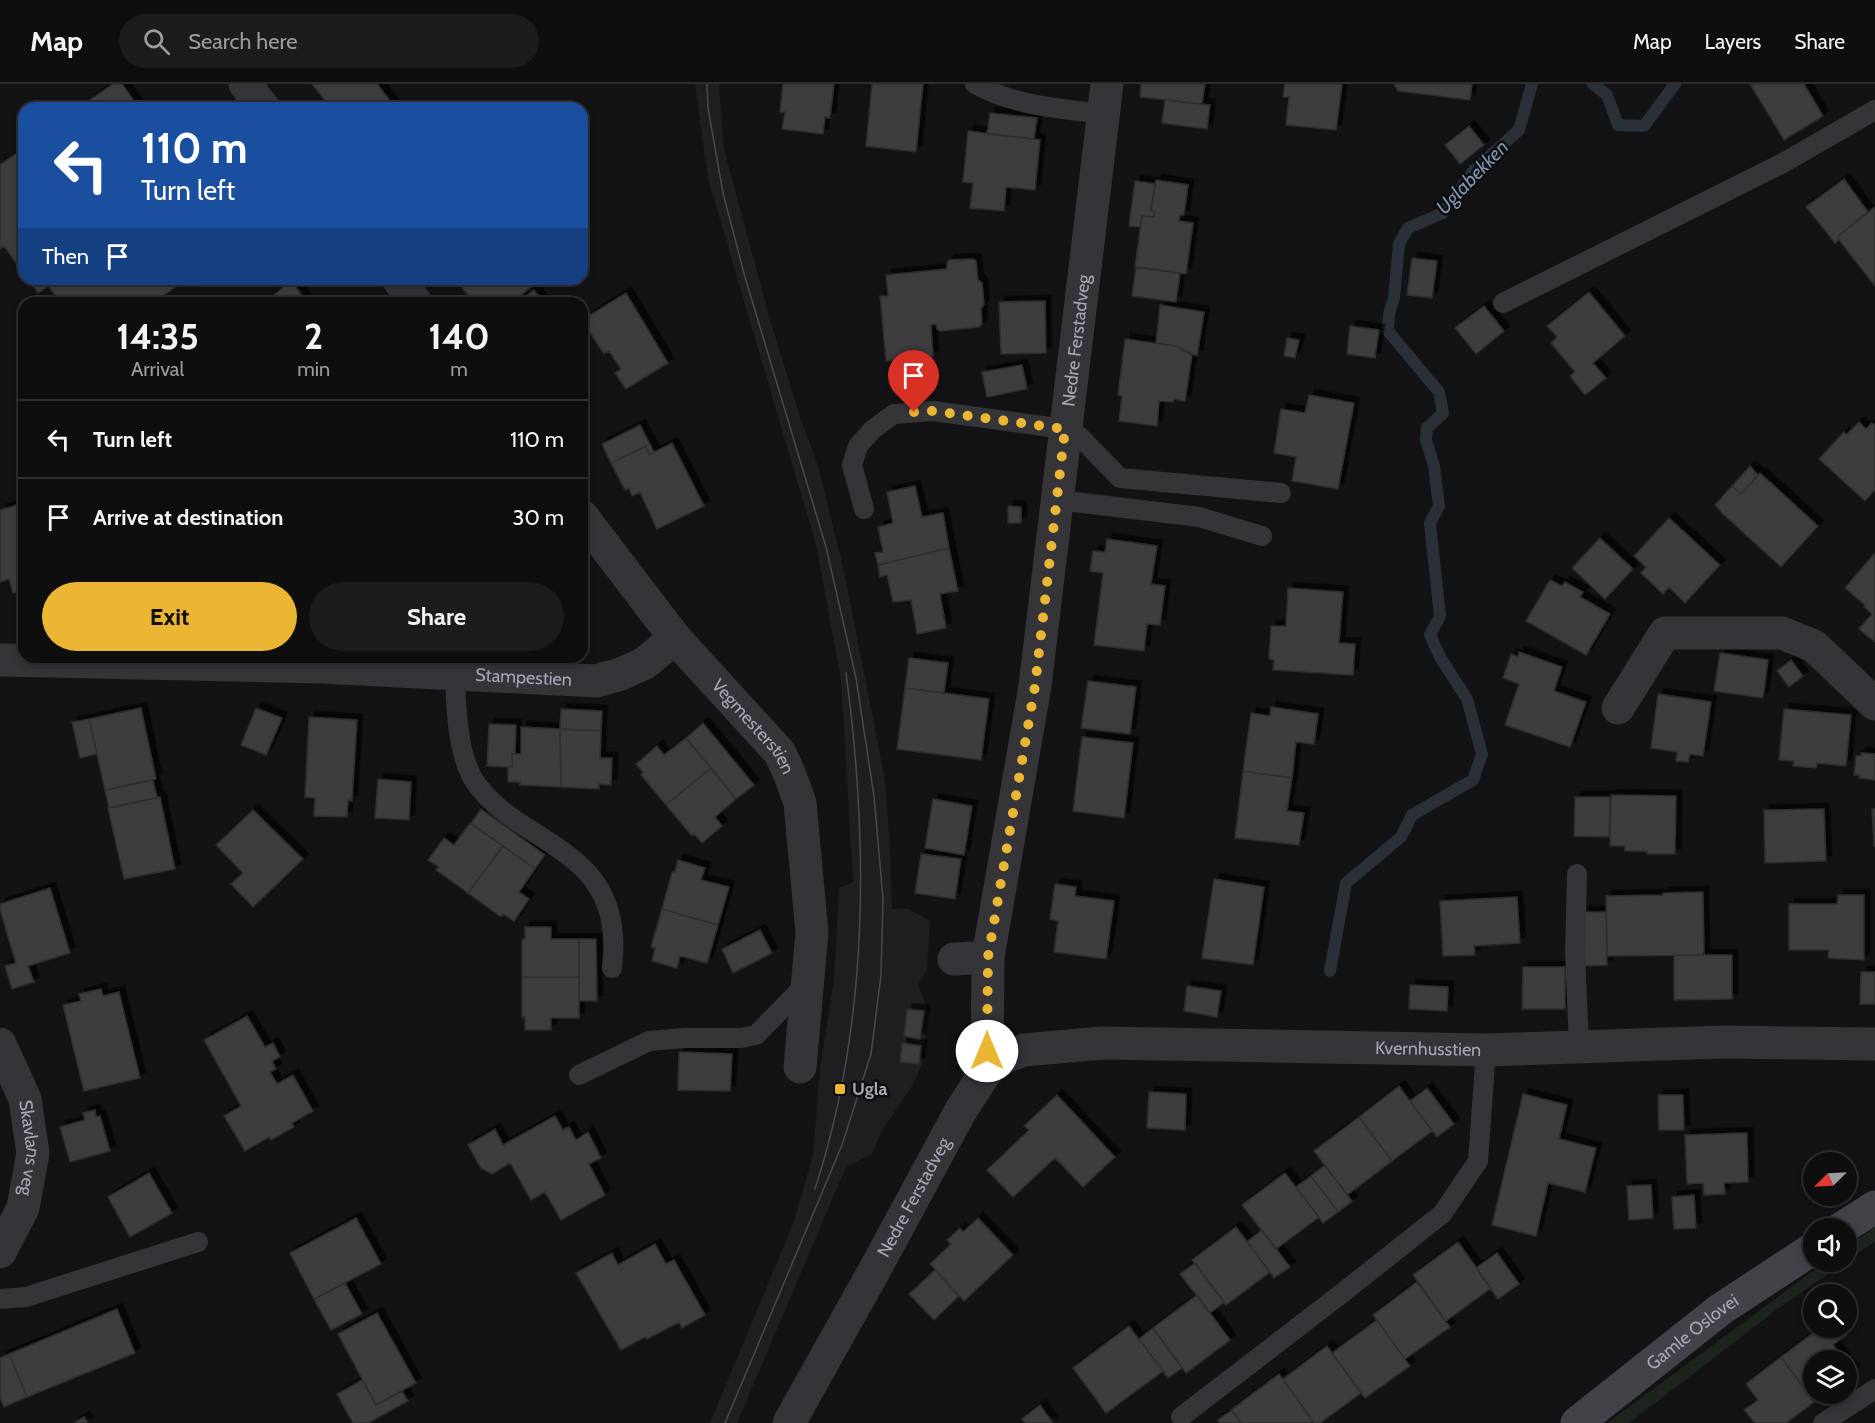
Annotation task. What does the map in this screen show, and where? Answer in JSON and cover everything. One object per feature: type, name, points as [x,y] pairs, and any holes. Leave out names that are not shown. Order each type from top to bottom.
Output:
[{"type":"street","points":[[245,84],[259,102]]},
{"type":"street","name":"Nedre Ferstadveg","points":[[789,1423],[960,1112],[987,1070],[988,957],[1035,686],[1105,99]]},
{"type":"street","name":"Vegmesterstien","points":[[588,524],[675,638],[780,753],[790,775],[800,803],[812,933],[801,1067]]},
{"type":"street","points":[[1618,708],[1665,633],[1782,633],[1814,646],[1875,704]]},
{"type":"street","name":"Stampestien","points":[[138,663],[321,667],[596,681],[621,674],[645,663],[675,638]]},
{"type":"street","name":"Stampestien","points":[[0,660],[18,660]]},
{"type":"street","points":[[954,959],[988,957]]},
{"type":"street","name":"Kvernhusstien","points":[[987,1070],[1005,1057],[1024,1050],[1102,1043],[1486,1050],[1724,1042],[1875,1044]]},
{"type":"street","name":"Skavlans veg","points":[[0,1044],[24,1099],[33,1153],[23,1208],[0,1252]]},
{"type":"street","points":[[1857,1218],[1875,1207]]},
{"type":"street","name":"Gamle Oslovei","points":[[1576,1423],[1721,1309],[1803,1255]]},
{"type":"lane","name":"Nedre Ferstadveg","points":[[975,84],[994,94],[1026,104],[1105,99]]},
{"type":"lane","points":[[1503,303],[1783,163],[1875,110]]},
{"type":"lane","points":[[864,509],[852,465],[858,446],[872,430],[894,414],[933,411],[1065,429],[1079,436],[1120,478],[1281,493]]},
{"type":"lane","points":[[1058,500],[1199,517],[1262,536]]},
{"type":"lane","points":[[455,674],[457,714],[463,752],[472,777],[488,799],[567,854],[594,879],[603,895],[610,920],[613,936],[612,968]]},
{"type":"lane","points":[[1577,873],[1575,953],[1579,1047]]},
{"type":"lane","points":[[579,1075],[649,1041],[684,1038],[741,1038],[756,1035],[808,982]]},
{"type":"lane","points":[[1181,1417],[1442,1214],[1478,1161],[1486,1050]]},
{"type":"lane","points":[[0,1299],[26,1297],[198,1242]]},
{"type":"lane","points":[[1823,1423],[1875,1389]]},
{"type":"shaded area","points":[[695,84],[719,84],[724,149],[769,316],[800,417],[818,466],[844,571],[885,780],[892,909],[909,909],[930,921],[927,970],[918,984],[928,1010],[922,1064],[912,1086],[883,1129],[872,1154],[846,1167],[737,1423],[710,1423],[793,1224],[813,1155],[820,1069],[834,980],[839,888],[853,882],[841,679],[816,545],[708,179]]},
{"type":"shaded area","points":[[1875,1227],[1875,1242],[1857,1254],[1857,1240]]},
{"type":"shaded area","points":[[1811,1272],[1831,1272],[1813,1284],[1803,1284],[1803,1291],[1629,1423],[1607,1423]]},
{"type":"building","points":[[113,84],[122,84],[135,102],[92,102],[90,100]]},
{"type":"building","points":[[312,84],[377,84],[391,102],[326,102]]},
{"type":"building","points":[[783,84],[834,84],[830,118],[825,117],[823,134],[782,129],[785,112],[780,112]]},
{"type":"building","points":[[872,84],[923,84],[916,152],[866,146]]},
{"type":"building","points":[[1141,84],[1205,84],[1202,104],[1140,97]]},
{"type":"building","points":[[1285,84],[1342,84],[1336,130],[1286,125],[1289,97],[1283,97]]},
{"type":"building","points":[[1394,84],[1472,84],[1470,100],[1398,91]]},
{"type":"building","points":[[1750,84],[1804,84],[1823,116],[1784,140]]},
{"type":"building","points":[[1165,100],[1210,105],[1207,129],[1162,123]]},
{"type":"building","points":[[990,113],[1037,118],[1034,139],[987,134]]},
{"type":"building","points":[[1469,126],[1484,145],[1460,164],[1445,145]]},
{"type":"building","points":[[968,131],[1040,140],[1035,190],[1006,187],[1004,211],[970,208],[973,183],[963,182]]},
{"type":"building","points":[[18,152],[18,266],[4,246],[0,249],[0,165]]},
{"type":"building","points":[[1844,179],[1868,212],[1838,236],[1839,240],[1835,243],[1806,207]]},
{"type":"building","points":[[1156,180],[1188,185],[1184,215],[1180,215],[1179,221],[1193,223],[1186,274],[1135,267],[1142,216],[1154,217],[1155,211],[1151,211]]},
{"type":"building","points":[[1135,181],[1155,184],[1151,211],[1155,211],[1154,217],[1142,216],[1140,227],[1129,226]]},
{"type":"building","points":[[1875,207],[1875,286],[1838,236]]},
{"type":"building","points":[[1412,258],[1437,261],[1432,298],[1407,295]]},
{"type":"building","points":[[973,259],[976,261],[978,280],[982,283],[984,304],[981,309],[982,324],[979,327],[940,331],[936,324],[931,325],[933,356],[886,361],[880,296],[888,296],[886,275],[947,269],[949,260]]},
{"type":"building","points":[[1136,267],[1180,273],[1176,302],[1132,296]]},
{"type":"building","points":[[32,285],[178,285],[162,297],[57,297],[48,286],[38,293]]},
{"type":"building","points":[[286,285],[294,285],[303,297],[271,297]]},
{"type":"building","points":[[460,285],[534,285],[518,297],[469,297]]},
{"type":"building","points":[[534,290],[539,297],[525,297]]},
{"type":"building","points":[[1589,292],[1625,336],[1593,363],[1606,378],[1585,395],[1570,376],[1575,372],[1551,343],[1557,337],[1547,326]]},
{"type":"building","points":[[626,293],[668,363],[626,389],[615,373],[621,369],[609,351],[604,354],[588,329],[588,316]]},
{"type":"building","points":[[1045,301],[1046,353],[1001,354],[999,302]]},
{"type":"building","points":[[1160,305],[1204,312],[1197,356],[1176,346],[1156,343]]},
{"type":"building","points":[[1484,306],[1504,331],[1476,354],[1455,328]]},
{"type":"building","points":[[1350,326],[1379,330],[1375,358],[1347,354]]},
{"type":"building","points":[[1287,338],[1299,340],[1295,358],[1284,356]]},
{"type":"building","points":[[1125,339],[1176,346],[1192,355],[1185,401],[1174,399],[1173,402],[1159,401],[1157,426],[1119,421],[1122,396],[1118,395]]},
{"type":"building","points":[[1022,365],[1027,389],[987,397],[982,372]]},
{"type":"building","points":[[1309,395],[1354,403],[1338,489],[1292,481],[1296,457],[1274,453],[1281,409],[1305,413]]},
{"type":"building","points":[[1859,422],[1866,429],[1872,423],[1875,425],[1875,490],[1865,501],[1819,459],[1844,432],[1846,435]]},
{"type":"building","points":[[640,425],[654,452],[649,455],[646,446],[611,463],[602,444]]},
{"type":"building","points":[[672,443],[704,506],[657,529],[640,492],[632,496],[629,488],[625,490],[611,463],[646,446],[649,455]]},
{"type":"building","points":[[1750,466],[1758,475],[1741,494],[1732,486]]},
{"type":"building","points":[[1760,473],[1818,526],[1781,567],[1715,505],[1732,486],[1741,494]]},
{"type":"building","points":[[915,486],[922,517],[943,513],[949,548],[878,565],[875,553],[883,552],[878,527],[893,523],[887,492]]},
{"type":"building","points":[[18,505],[18,592],[13,593],[9,579],[0,582],[0,510]]},
{"type":"building","points":[[1008,506],[1021,507],[1021,523],[1008,523]]},
{"type":"building","points":[[1669,518],[1720,565],[1685,603],[1669,587],[1663,594],[1641,573],[1646,567],[1634,556]]},
{"type":"building","points":[[1600,538],[1633,569],[1605,599],[1572,568]]},
{"type":"building","points":[[1107,539],[1157,546],[1151,584],[1165,586],[1160,625],[1147,624],[1144,651],[1094,645],[1103,573],[1090,571],[1093,551],[1105,552]]},
{"type":"building","points":[[949,548],[958,591],[940,594],[946,628],[917,634],[911,600],[893,602],[887,575],[880,577],[878,565]]},
{"type":"building","points":[[1874,554],[1875,642],[1859,629],[1872,614],[1845,588]]},
{"type":"building","points":[[1550,580],[1562,586],[1565,582],[1583,592],[1580,597],[1610,614],[1586,655],[1526,621]]},
{"type":"building","points":[[1288,588],[1343,592],[1339,643],[1355,644],[1353,675],[1273,670],[1274,660],[1269,659],[1271,626],[1286,626]]},
{"type":"building","points":[[1519,652],[1562,667],[1554,691],[1586,702],[1570,747],[1505,725],[1519,684],[1503,678],[1511,654],[1518,657]]},
{"type":"building","points":[[1720,653],[1768,660],[1763,698],[1714,691]]},
{"type":"building","points":[[909,658],[948,663],[944,693],[905,688]]},
{"type":"building","points":[[1791,660],[1803,676],[1789,687],[1777,671]]},
{"type":"building","points":[[1088,681],[1136,687],[1130,734],[1081,728]]},
{"type":"building","points":[[905,688],[989,699],[981,760],[897,749]]},
{"type":"building","points":[[1658,694],[1711,702],[1703,756],[1690,754],[1688,762],[1676,761],[1677,752],[1651,748]]},
{"type":"building","points":[[1271,707],[1318,714],[1314,744],[1296,742],[1292,778],[1243,771],[1251,713],[1270,716]]},
{"type":"building","points":[[141,708],[156,779],[105,790],[89,719]]},
{"type":"building","points":[[256,708],[282,718],[266,755],[241,745]]},
{"type":"building","points":[[561,709],[602,711],[601,731],[560,729]]},
{"type":"building","points":[[1784,709],[1851,715],[1846,766],[1817,763],[1816,768],[1793,766],[1794,761],[1779,760]]},
{"type":"building","points":[[309,717],[357,720],[352,801],[348,800],[347,817],[314,816],[315,798],[305,797]]},
{"type":"building","points":[[89,719],[97,754],[80,758],[72,722]]},
{"type":"building","points":[[703,723],[754,785],[736,799],[686,738]]},
{"type":"building","points":[[489,724],[516,725],[512,767],[487,766]]},
{"type":"building","points":[[521,727],[560,729],[561,787],[520,785],[520,782],[508,782],[508,767],[512,767],[512,754],[521,754]]},
{"type":"building","points":[[560,729],[601,731],[600,758],[612,758],[611,785],[599,784],[599,789],[561,787]]},
{"type":"building","points":[[1082,737],[1133,743],[1124,818],[1073,811]]},
{"type":"building","points":[[686,738],[711,768],[666,805],[641,775],[643,772],[636,764],[657,746],[664,755]]},
{"type":"building","points":[[1861,753],[1875,754],[1875,780],[1854,775],[1856,756],[1861,756]]},
{"type":"building","points":[[711,768],[736,799],[715,817],[722,826],[702,843],[694,834],[692,836],[666,805]]},
{"type":"building","points":[[1243,771],[1292,778],[1287,811],[1304,813],[1299,845],[1235,838]]},
{"type":"building","points":[[378,779],[411,782],[409,820],[375,818]]},
{"type":"building","points":[[153,780],[157,798],[109,808],[105,790]]},
{"type":"building","points":[[1611,795],[1676,796],[1675,854],[1647,854],[1647,851],[1625,851],[1625,846],[1610,846]]},
{"type":"building","points":[[160,797],[175,869],[124,879],[108,808]]},
{"type":"building","points":[[1575,797],[1610,797],[1609,837],[1574,836]]},
{"type":"building","points":[[933,799],[972,806],[964,855],[925,848]]},
{"type":"building","points":[[481,809],[545,855],[535,869],[471,823]]},
{"type":"building","points":[[1824,809],[1826,861],[1765,863],[1764,810]]},
{"type":"building","points":[[1872,809],[1875,809],[1875,846],[1874,846]]},
{"type":"building","points":[[253,810],[303,859],[253,907],[231,884],[243,873],[216,845]]},
{"type":"building","points":[[470,823],[503,846],[468,893],[436,870],[439,867],[428,860],[444,838],[454,845]]},
{"type":"building","points":[[503,846],[535,869],[519,892],[529,899],[514,921],[503,914],[501,917],[468,893]]},
{"type":"building","points":[[921,854],[961,859],[955,899],[915,893]]},
{"type":"building","points":[[678,860],[705,868],[701,880],[729,887],[718,925],[662,909],[672,872],[675,872]]},
{"type":"building","points":[[1214,879],[1264,887],[1253,965],[1202,958]]},
{"type":"building","points":[[1055,884],[1076,887],[1075,896],[1114,901],[1106,959],[1054,952],[1058,921],[1050,919]]},
{"type":"building","points":[[50,888],[70,953],[28,966],[34,982],[12,989],[5,966],[16,963],[0,904]]},
{"type":"building","points":[[1703,892],[1704,955],[1607,956],[1606,896]]},
{"type":"building","points":[[1838,895],[1864,895],[1864,960],[1828,958],[1829,950],[1789,950],[1789,904],[1837,904]]},
{"type":"building","points":[[1517,897],[1520,943],[1474,946],[1475,955],[1443,956],[1440,901]]},
{"type":"building","points":[[662,909],[718,925],[707,963],[680,956],[677,968],[652,961],[655,948],[651,947]]},
{"type":"building","points":[[1583,912],[1606,912],[1607,965],[1583,966]]},
{"type":"building","points":[[525,927],[551,927],[551,939],[579,939],[579,977],[522,977],[522,939],[525,939]]},
{"type":"building","points":[[760,930],[772,953],[733,973],[722,949]]},
{"type":"building","points":[[579,939],[596,939],[597,1001],[579,1001]]},
{"type":"building","points":[[1674,955],[1732,955],[1732,999],[1674,1000]]},
{"type":"building","points":[[1523,967],[1565,967],[1565,1009],[1522,1009]]},
{"type":"building","points":[[1861,972],[1875,972],[1875,1004],[1860,1004]]},
{"type":"building","points":[[522,977],[579,977],[579,1018],[551,1018],[551,1030],[525,1030],[525,1017],[522,1017]]},
{"type":"building","points":[[1410,985],[1448,987],[1447,1011],[1409,1009]]},
{"type":"building","points":[[1187,986],[1221,991],[1217,1017],[1184,1011]]},
{"type":"building","points":[[101,989],[103,996],[119,992],[140,1078],[84,1091],[63,1005],[81,1001],[79,994]]},
{"type":"building","points":[[907,1009],[924,1011],[920,1039],[904,1036]]},
{"type":"building","points":[[247,1016],[265,1047],[273,1043],[280,1057],[272,1061],[276,1069],[270,1072],[277,1084],[293,1075],[313,1111],[292,1123],[294,1127],[271,1140],[269,1137],[245,1151],[224,1116],[241,1106],[204,1040]]},
{"type":"building","points":[[902,1043],[921,1046],[919,1064],[900,1062]]},
{"type":"building","points":[[679,1052],[732,1054],[730,1091],[678,1090]]},
{"type":"building","points":[[1399,1086],[1432,1131],[1392,1161],[1359,1117]]},
{"type":"building","points":[[1427,1088],[1454,1124],[1437,1137],[1410,1101]]},
{"type":"building","points":[[1149,1092],[1186,1094],[1185,1130],[1147,1128]]},
{"type":"building","points":[[1523,1094],[1567,1105],[1559,1139],[1596,1148],[1585,1192],[1548,1183],[1536,1236],[1492,1225]]},
{"type":"building","points":[[1057,1095],[1115,1157],[1083,1187],[1055,1158],[1013,1197],[987,1170],[1029,1130],[1024,1126]]},
{"type":"building","points":[[1658,1095],[1683,1095],[1684,1130],[1659,1130]]},
{"type":"building","points":[[95,1110],[96,1117],[100,1116],[110,1151],[70,1162],[60,1127],[85,1120],[83,1113]]},
{"type":"building","points":[[555,1116],[563,1130],[569,1127],[576,1140],[588,1132],[601,1158],[589,1164],[605,1195],[561,1220],[545,1192],[531,1200],[510,1163],[492,1174],[481,1168],[468,1145],[495,1129],[503,1145]]},
{"type":"building","points":[[1359,1117],[1392,1161],[1347,1195],[1314,1151]]},
{"type":"building","points":[[1747,1133],[1748,1182],[1724,1183],[1725,1194],[1704,1195],[1703,1183],[1687,1184],[1685,1135]]},
{"type":"building","points":[[1325,1165],[1352,1201],[1338,1212],[1311,1176]]},
{"type":"building","points":[[149,1173],[172,1213],[130,1237],[108,1197]]},
{"type":"building","points":[[1285,1173],[1319,1217],[1276,1249],[1242,1205]]},
{"type":"building","points":[[1311,1176],[1338,1212],[1323,1223],[1296,1187]]},
{"type":"building","points":[[1651,1185],[1653,1218],[1629,1220],[1627,1186]]},
{"type":"building","points":[[1694,1195],[1696,1228],[1674,1229],[1672,1197]]},
{"type":"building","points":[[356,1218],[381,1264],[314,1299],[290,1253]]},
{"type":"building","points":[[978,1218],[1013,1255],[964,1301],[930,1264],[951,1244],[947,1240],[960,1228],[963,1232]]},
{"type":"building","points":[[1236,1227],[1270,1272],[1226,1305],[1192,1260]]},
{"type":"building","points":[[1262,1230],[1290,1267],[1274,1278],[1247,1242]]},
{"type":"building","points":[[1458,1242],[1491,1288],[1446,1321],[1413,1275]]},
{"type":"building","points":[[655,1244],[666,1264],[674,1260],[705,1315],[682,1328],[679,1322],[621,1350],[576,1273],[612,1253],[618,1265]]},
{"type":"building","points":[[1497,1253],[1519,1284],[1498,1299],[1476,1268]]},
{"type":"building","points":[[1195,1263],[1224,1302],[1210,1313],[1180,1274]]},
{"type":"building","points":[[935,1270],[959,1296],[934,1320],[909,1294]]},
{"type":"building","points":[[1417,1282],[1450,1327],[1405,1359],[1373,1315]]},
{"type":"building","points":[[345,1283],[362,1314],[331,1330],[314,1299]]},
{"type":"building","points":[[1197,1295],[1230,1340],[1186,1373],[1153,1328]]},
{"type":"building","points":[[117,1309],[135,1353],[27,1397],[9,1354]]},
{"type":"building","points":[[377,1313],[416,1383],[376,1405],[338,1334]]},
{"type":"building","points":[[1377,1320],[1410,1366],[1365,1398],[1332,1353]]},
{"type":"building","points":[[1129,1326],[1163,1371],[1106,1413],[1073,1368]]},
{"type":"building","points":[[1153,1328],[1182,1368],[1168,1378],[1139,1339]]},
{"type":"building","points":[[1807,1338],[1842,1338],[1833,1345],[1837,1350],[1803,1350],[1803,1387],[1781,1357]]},
{"type":"building","points":[[1327,1346],[1361,1393],[1320,1423],[1314,1423],[1283,1379]]},
{"type":"building","points":[[9,1354],[27,1397],[4,1407],[0,1398],[0,1358]]},
{"type":"building","points":[[1781,1357],[1803,1387],[1803,1404],[1811,1404],[1786,1423],[1755,1423],[1744,1410],[1758,1400],[1746,1384]]},
{"type":"building","points":[[1279,1374],[1313,1421],[1310,1423],[1241,1423],[1231,1410]]},
{"type":"building","points":[[362,1380],[376,1405],[402,1391],[408,1401],[368,1423],[353,1423],[337,1394]]},
{"type":"building","points":[[1040,1405],[1053,1423],[1025,1423],[1022,1419]]},
{"type":"building","points":[[1232,1410],[1241,1423],[1220,1423],[1218,1420]]},
{"type":"building","points":[[84,1417],[88,1423],[74,1423]]},
{"type":"waterway","name":"Uglabekken","points":[[1330,971],[1346,883],[1401,837],[1412,815],[1473,780],[1482,754],[1467,699],[1440,657],[1430,635],[1440,616],[1430,523],[1439,506],[1434,466],[1426,440],[1427,428],[1443,413],[1439,392],[1388,331],[1389,314],[1394,298],[1399,244],[1408,228],[1443,213],[1474,170],[1519,130],[1532,84]]},
{"type":"waterway","name":"Uglabekken","points":[[1593,84],[1607,95],[1618,125],[1644,126],[1675,84]]},
{"type":"tram line","points":[[707,84],[708,108],[723,193],[745,277],[826,547],[856,678],[874,796],[883,899],[881,975],[871,1054],[842,1145],[725,1423]]},
{"type":"tram line","points":[[815,1189],[833,1126],[846,1063],[855,998],[859,933],[861,868],[858,803],[846,673]]},
{"type":"place","name":"Ugla","points":[[840,1089]]},
{"type":"route","points":[[914,412],[933,411],[1065,429],[1035,686],[988,957],[987,1051]]}]
